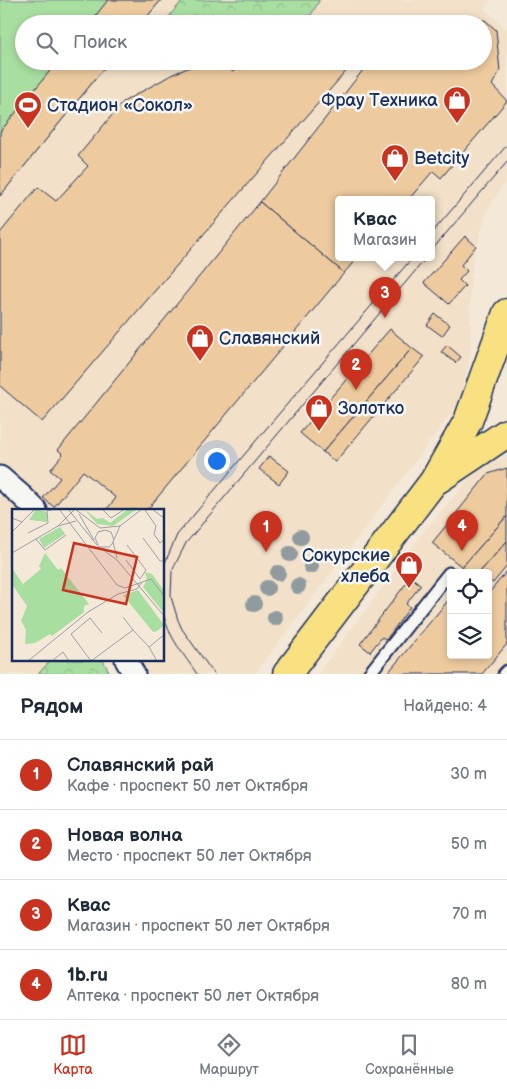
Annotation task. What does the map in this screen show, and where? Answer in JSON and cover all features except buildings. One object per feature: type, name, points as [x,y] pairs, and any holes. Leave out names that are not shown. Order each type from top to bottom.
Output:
[{"type":"main road","points":[[287,674],[434,481],[468,421],[507,313]]},
{"type":"main road","points":[[434,481],[507,433]]},
{"type":"street","points":[[0,477],[35,509]]},
{"type":"street","points":[[127,662],[134,674]]},
{"type":"lane","points":[[368,674],[447,575]]},
{"type":"lane","points":[[504,674],[507,671]]},
{"type":"shaded area","points":[[161,0],[491,0],[484,8],[492,15],[148,15]]},
{"type":"shaded area","points":[[492,15],[507,29],[507,178],[488,210],[473,262],[470,291],[471,350],[457,405],[255,674],[146,674],[138,662],[165,662],[165,509],[12,509],[12,662],[49,662],[38,674],[0,674],[0,196],[103,70],[492,70]]},
{"type":"shaded area","points":[[507,457],[507,674],[318,674],[424,531],[472,476],[492,462]]},
{"type":"green space","name":"Стадион «Сокол»","points":[[0,0],[161,0],[148,15],[15,15],[15,70],[103,70],[0,196]]},
{"type":"green space","points":[[183,0],[319,0],[311,15],[170,15]]},
{"type":"green space","points":[[49,662],[104,662],[110,674],[38,674]]},
{"type":"tram line","points":[[435,229],[507,145]]},
{"type":"tram line","points":[[435,246],[507,162]]},
{"type":"tram line","points":[[165,563],[177,535],[410,261]]},
{"type":"tram line","points":[[214,674],[182,629],[171,597],[172,571],[186,543],[424,261]]},
{"type":"tram line","points":[[165,620],[173,639],[197,674]]},
{"type":"place","name":"Фрау Техника","points":[[457,124]]},
{"type":"place","name":"Стадион «Сокол»","points":[[28,129]]},
{"type":"place","name":"Betcity","points":[[395,182]]},
{"type":"place","name":"Квас","points":[[385,318]]},
{"type":"place","name":"Славянский","points":[[200,362]]},
{"type":"place","name":"Новая волна","points":[[356,390]]},
{"type":"place","name":"Золотко","points":[[319,432]]},
{"type":"place","name":"1b.ru","points":[[462,551]]},
{"type":"place","name":"Славянский рай","points":[[266,552]]},
{"type":"place","name":"Сокурские хлеба","points":[[409,589]]}]
